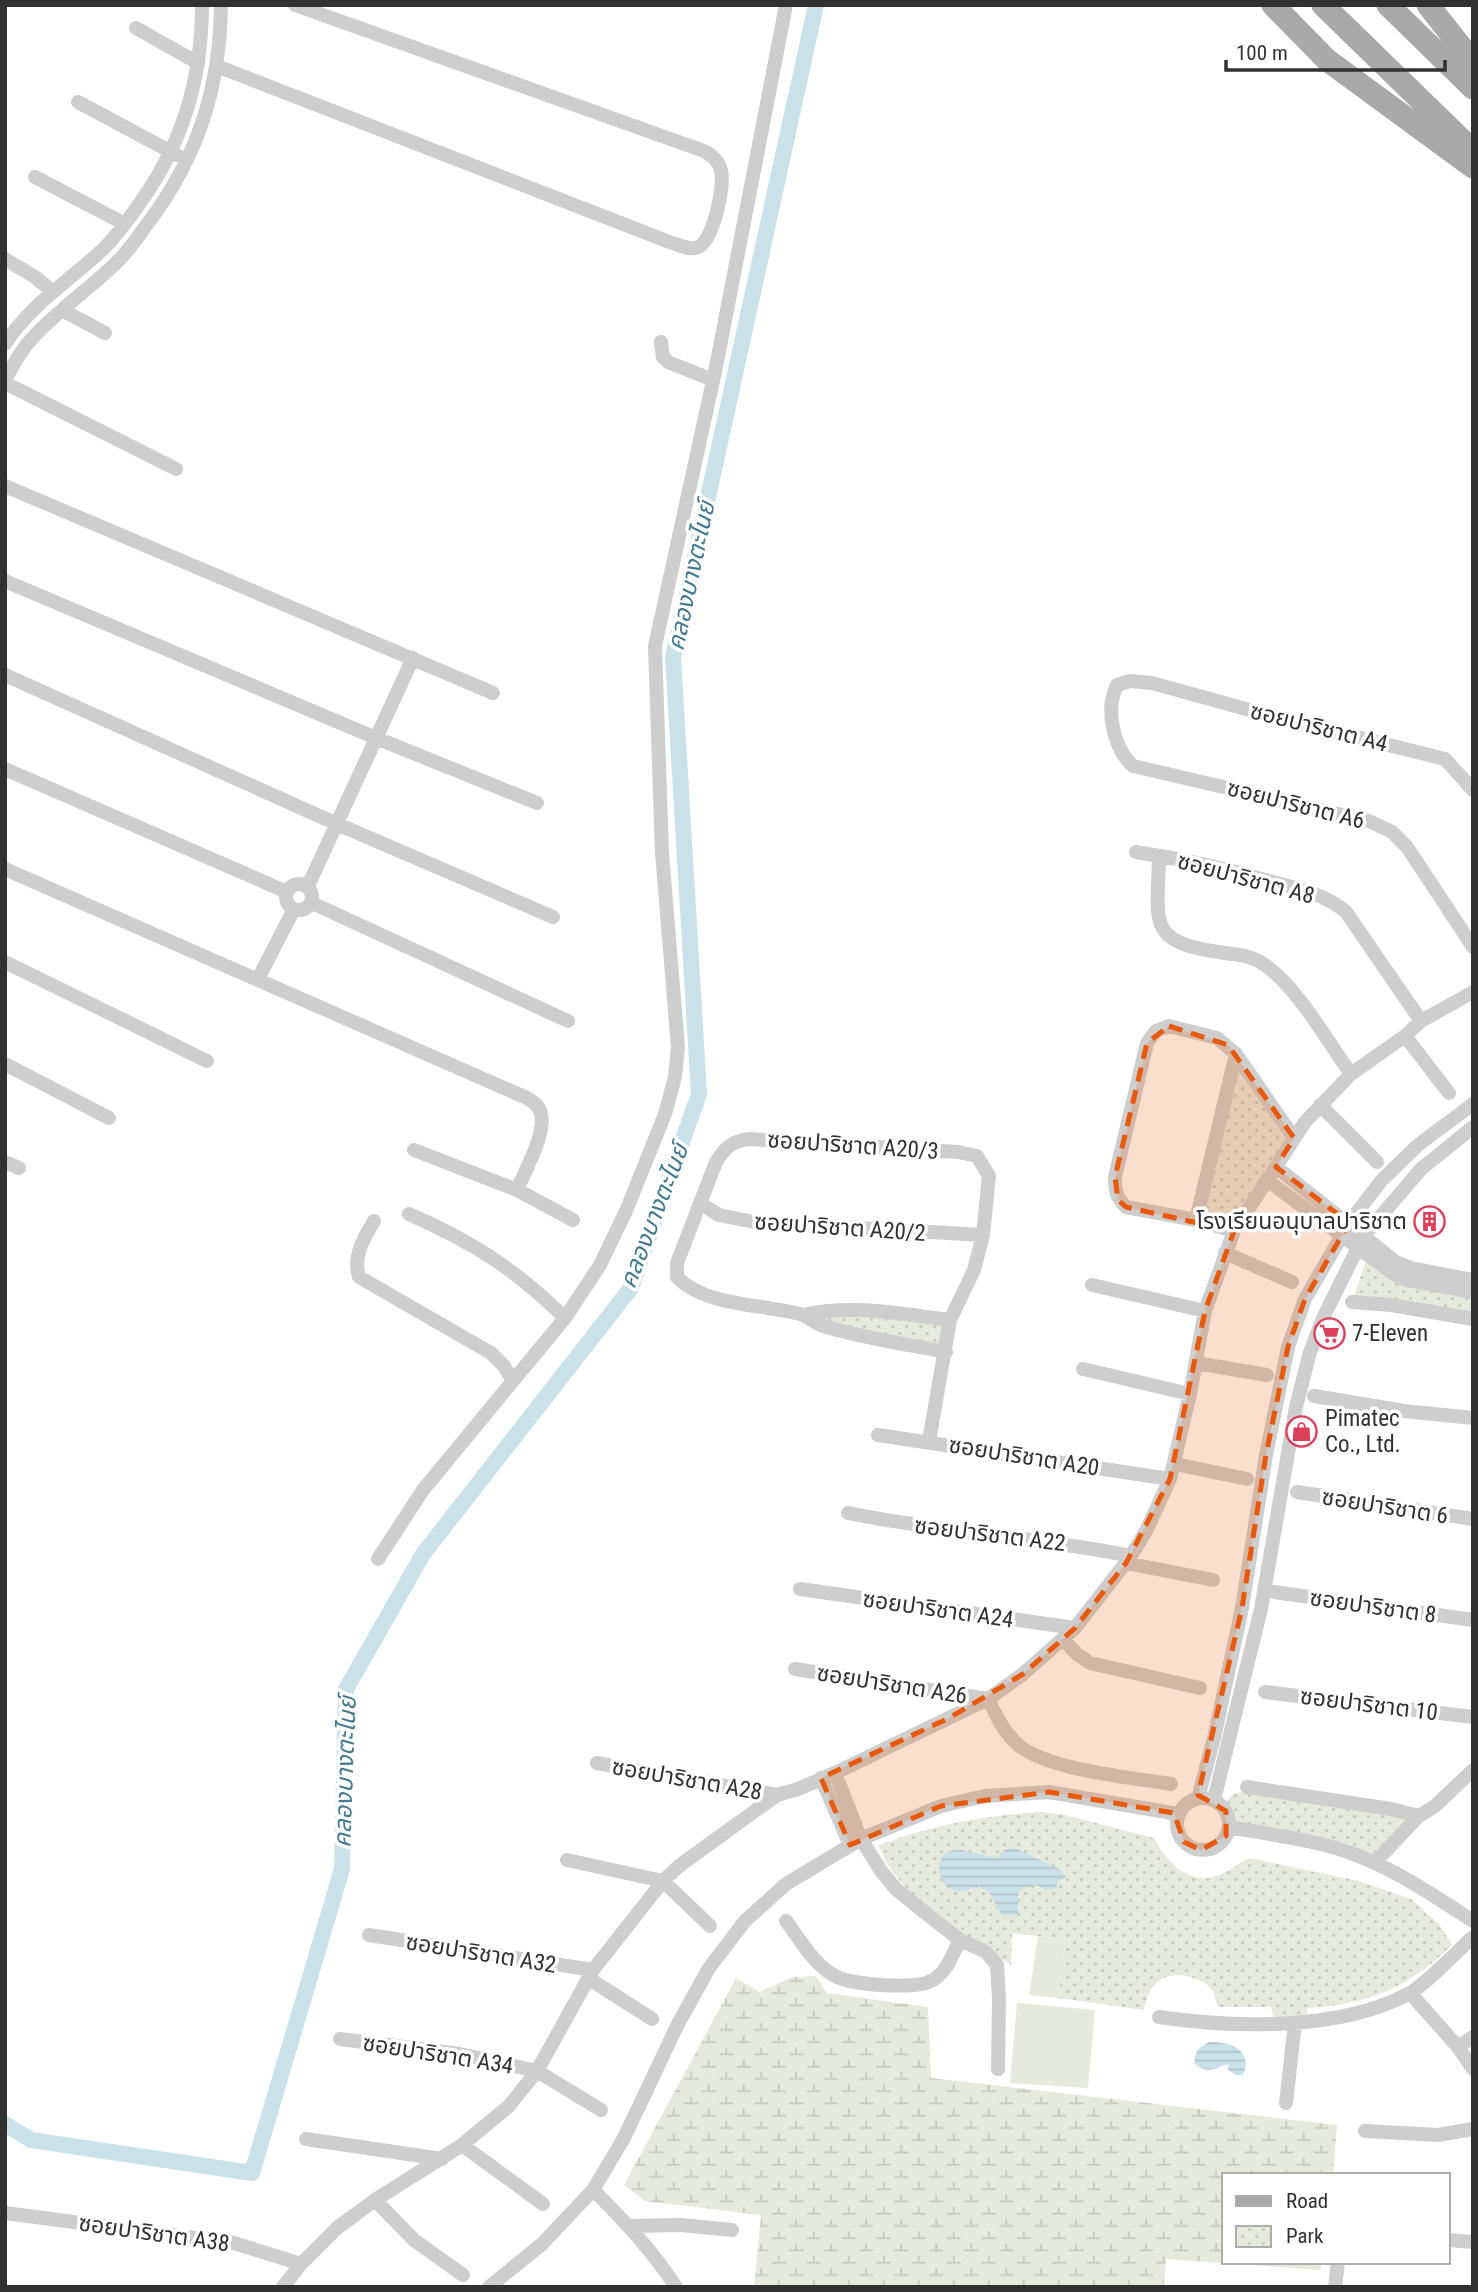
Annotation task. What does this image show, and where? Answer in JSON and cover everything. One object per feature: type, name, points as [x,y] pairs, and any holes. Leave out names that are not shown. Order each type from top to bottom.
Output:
[{"type":"main road","points":[[1273,5],[1327,60],[1473,167]]},
{"type":"main road","points":[[1298,29],[1324,46],[1328,47],[1337,41],[1337,26],[1323,5]]},
{"type":"main road","points":[[1323,5],[1473,151]]},
{"type":"main road","points":[[1388,5],[1473,89]]},
{"type":"main road","points":[[1428,5],[1473,62]]},
{"type":"street","points":[[5,344],[12,332],[53,292],[103,250],[154,184],[191,104],[198,63],[202,5]]},
{"type":"street","points":[[176,469],[5,381],[27,344],[124,254],[170,194],[188,160],[208,109],[217,66],[221,5]]},
{"type":"street","points":[[217,66],[672,243],[692,249],[701,246],[709,236],[723,185],[721,168],[712,156],[704,151],[295,5]]},
{"type":"street","points":[[378,1559],[423,1490],[565,1318],[600,1265],[626,1211],[665,1114],[675,1077],[678,1047],[662,853],[655,646],[713,380],[786,5]]},
{"type":"street","points":[[136,28],[198,63]]},
{"type":"street","points":[[78,102],[188,160]]},
{"type":"street","points":[[35,177],[125,224]]},
{"type":"street","points":[[5,259],[35,277],[53,292]]},
{"type":"street","points":[[62,310],[105,332]]},
{"type":"street","points":[[661,342],[663,357],[668,362],[713,380]]},
{"type":"street","points":[[5,486],[493,693]]},
{"type":"street","points":[[5,581],[537,803]]},
{"type":"street","points":[[307,886],[413,658]]},
{"type":"street","points":[[5,675],[337,824],[553,917]]},
{"type":"street","name":"ซอยปาริชาต A4","points":[[1116,740],[1110,698],[1117,685],[1130,681],[1152,683],[1264,714],[1445,758],[1473,790]]},
{"type":"street","name":"ซอยปาริชาต A6","points":[[1116,740],[1125,758],[1133,766],[1369,821],[1392,832],[1407,847],[1473,947]]},
{"type":"street","points":[[5,769],[287,892]]},
{"type":"street","name":"ซอยปาริชาต A8","points":[[1136,852],[1229,870],[1313,893],[1334,902],[1346,912],[1421,1021]]},
{"type":"street","points":[[1159,856],[1158,920],[1163,932],[1180,944],[1248,956],[1263,963],[1280,976],[1351,1074]]},
{"type":"street","points":[[5,869],[527,1098],[536,1104],[541,1112],[540,1135],[517,1190]]},
{"type":"street","points":[[293,884],[307,886],[313,897],[312,903],[304,909],[294,909],[287,902],[287,892],[293,884]]},
{"type":"street","points":[[312,903],[568,1021]]},
{"type":"street","points":[[258,979],[294,909]]},
{"type":"street","points":[[5,962],[207,1061]]},
{"type":"street","points":[[283,2287],[301,2264],[337,2228],[375,2200],[462,2145],[509,2106],[537,2071],[590,1974],[663,1881],[735,1824],[777,1795],[828,1776],[988,1699],[1023,1674],[1075,1628],[1129,1560],[1170,1479],[1190,1394],[1205,1311],[1234,1231],[1294,1138],[1320,1105],[1351,1074],[1421,1021],[1473,992]]},
{"type":"street","points":[[1234,1231],[1196,1220],[1126,1208],[1118,1200],[1115,1177],[1147,1042],[1156,1031],[1169,1026],[1217,1038],[1236,1054],[1294,1138]]},
{"type":"street","points":[[1405,1035],[1449,1093]]},
{"type":"street","points":[[1196,1220],[1236,1054]]},
{"type":"street","points":[[5,1064],[109,1118]]},
{"type":"street","points":[[1198,1798],[1242,1608],[1266,1455],[1288,1348],[1305,1299],[1345,1229],[1381,1181],[1418,1145],[1473,1104]]},
{"type":"street","points":[[1320,1105],[1377,1162]]},
{"type":"street","points":[[1214,1800],[1261,1609],[1296,1407],[1310,1352],[1324,1316],[1361,1242],[1421,1169],[1473,1127]]},
{"type":"street","name":"ซอยปาริชาต A20/3","points":[[701,1204],[716,1163],[735,1140],[958,1152],[977,1156],[989,1176],[983,1235]]},
{"type":"street","points":[[414,1150],[517,1190],[573,1220]]},
{"type":"street","points":[[1276,1167],[1395,1275],[1406,1280],[1473,1292]]},
{"type":"street","points":[[1267,1180],[1345,1229]]},
{"type":"street","points":[[701,1204],[677,1263],[677,1277],[686,1287],[706,1296],[803,1315],[832,1329],[946,1352]]},
{"type":"street","name":"ซอยปาริชาต A20/2","points":[[701,1204],[719,1215],[754,1222],[983,1235]]},
{"type":"street","points":[[409,1214],[471,1243],[513,1270],[565,1318]]},
{"type":"street","points":[[374,1221],[358,1251],[355,1264],[359,1277],[491,1353],[504,1366],[513,1381]]},
{"type":"street","points":[[929,1441],[950,1320],[974,1270],[983,1235]]},
{"type":"street","points":[[1361,1242],[1411,1268],[1473,1280]]},
{"type":"street","points":[[1226,1253],[1293,1282]]},
{"type":"street","points":[[1092,1285],[1205,1311]]},
{"type":"street","points":[[1352,1302],[1391,1305],[1473,1319]]},
{"type":"street","points":[[803,1315],[852,1308],[950,1320]]},
{"type":"street","points":[[1196,1363],[1266,1375]]},
{"type":"street","points":[[1083,1368],[1190,1394]]},
{"type":"street","points":[[1314,1396],[1404,1411],[1473,1418]]},
{"type":"street","name":"ซอยปาริชาต A20","points":[[877,1435],[1170,1479]]},
{"type":"street","points":[[1175,1464],[1247,1479]]},
{"type":"street","name":"ซอยปาริชาต 6","points":[[1297,1492],[1473,1519]]},
{"type":"street","name":"ซอยปาริชาต A22","points":[[848,1513],[887,1521],[1088,1547],[1129,1560],[1213,1580]]},
{"type":"street","name":"ซอยปาริชาต A24","points":[[800,1589],[1075,1628]]},
{"type":"street","name":"ซอยปาริชาต 8","points":[[1274,1592],[1473,1620]]},
{"type":"street","points":[[1063,1639],[1090,1663],[1200,1688]]},
{"type":"street","name":"ซอยปาริชาต A26","points":[[796,1669],[988,1699]]},
{"type":"street","name":"ซอยปาริชาต 10","points":[[1265,1692],[1473,1717]]},
{"type":"street","points":[[988,1699],[1014,1742],[1032,1755],[1055,1763],[1171,1784]]},
{"type":"street","name":"ซอยปาริชาต A28","points":[[597,1763],[777,1795]]},
{"type":"street","points":[[1378,1859],[1419,1816],[1435,1806],[1473,1770]]},
{"type":"street","points":[[828,1776],[855,1842],[897,1889],[960,1940],[986,1952],[997,1965],[998,2069]]},
{"type":"street","points":[[1247,1787],[1391,1809],[1419,1816]]},
{"type":"street","points":[[489,2287],[542,2244],[593,2190],[624,2138],[678,2024],[709,1968],[744,1921],[786,1884],[855,1842],[941,1806],[985,1796],[1049,1792],[1178,1814]]},
{"type":"street","points":[[1198,1798],[1214,1800],[1226,1811],[1229,1827],[1226,1836],[1220,1844],[1211,1849],[1192,1848],[1178,1834],[1178,1814],[1189,1801],[1198,1798]]},
{"type":"street","points":[[1229,1827],[1315,1844],[1358,1856],[1408,1878],[1473,1921]]},
{"type":"street","points":[[567,1860],[663,1881],[710,1926]]},
{"type":"street","points":[[786,1921],[828,1971],[837,1977],[857,1982],[907,1985],[933,1980],[943,1971],[960,1940]]},
{"type":"street","name":"ซอยปาริชาต A32","points":[[369,1935],[590,1974]]},
{"type":"street","points":[[1159,2017],[1196,2023],[1241,2025],[1295,2023],[1355,2013],[1410,1993],[1473,1937]]},
{"type":"street","points":[[590,1974],[652,2020]]},
{"type":"street","points":[[1410,1993],[1458,2047],[1473,2069]]},
{"type":"street","points":[[1286,2103],[1295,2023]]},
{"type":"street","points":[[1458,2047],[1473,2037]]},
{"type":"street","name":"ซอยปาริชาต A34","points":[[340,2039],[460,2054],[537,2071],[601,2110]]},
{"type":"street","points":[[1365,2132],[1438,2135],[1473,2129]]},
{"type":"street","points":[[306,2138],[442,2159]]},
{"type":"street","points":[[462,2145],[543,2204]]},
{"type":"street","points":[[593,2190],[630,2226],[676,2287]]},
{"type":"street","points":[[375,2200],[414,2240],[463,2275]]},
{"type":"street","name":"ซอยปาริชาต A38","points":[[5,2213],[234,2243],[301,2264]]},
{"type":"street","points":[[630,2226],[681,2225],[733,2230]]},
{"type":"street","points":[[1450,2240],[1473,2242]]},
{"type":"street","points":[[1335,2287],[1338,2264]]},
{"type":"highlighted area","points":[[1169,1026],[1228,1045],[1294,1138],[1276,1167],[1349,1223],[1305,1299],[1288,1347],[1266,1455],[1242,1608],[1198,1795],[1226,1811],[1226,1836],[1201,1850],[1184,1842],[1174,1813],[1049,1792],[941,1806],[850,1845],[821,1778],[949,1718],[1023,1674],[1075,1628],[1126,1563],[1170,1479],[1205,1311],[1234,1231],[1126,1207],[1118,1200],[1115,1177],[1147,1043]]},
{"type":"green space","points":[[1236,1054],[1294,1138],[1234,1231],[1196,1220]]},
{"type":"green space","points":[[1368,1255],[1473,1292],[1473,1319],[1352,1302]]},
{"type":"green space","points":[[825,1310],[950,1320],[946,1352],[819,1325]]},
{"type":"green space","points":[[1244,1792],[1412,1818],[1378,1859],[1232,1824],[1232,1815],[1226,1803],[1233,1794]]},
{"type":"green space","points":[[1042,1812],[1061,1814],[1154,1838],[1169,1860],[1183,1872],[1200,1878],[1219,1875],[1249,1858],[1359,1881],[1411,1899],[1439,1924],[1452,1945],[1403,1983],[1350,2003],[1308,2008],[1306,2018],[1274,2019],[1271,2007],[1218,2007],[1213,1992],[1207,1985],[1176,1975],[1161,1979],[1155,1984],[1144,2010],[1059,1998],[1064,1939],[1012,1933],[1011,1965],[954,1929],[917,1898],[888,1864],[879,1845],[959,1822]]},
{"type":"green space","points":[[1038,1936],[1064,1939],[1059,1998],[1029,1995]]},
{"type":"green space","points":[[816,1976],[827,1993],[928,2007],[931,2078],[1337,2125],[1333,2173],[1222,2173],[1222,2263],[1166,2259],[1164,2287],[754,2287],[761,2215],[645,2201],[624,2185],[736,1978],[759,1992],[793,1977]]},
{"type":"green space","points":[[1017,2003],[1095,2010],[1088,2088],[1010,2083]]},
{"type":"green space","points":[[1236,2264],[1322,2264],[1320,2270]]},
{"type":"water","points":[[1015,1848],[1059,1869],[1066,1877],[1058,1881],[1056,1888],[1046,1890],[1036,1885],[1022,1888],[1018,1894],[1018,1914],[1003,1916],[987,1890],[975,1886],[964,1891],[954,1890],[942,1879],[940,1861],[945,1854],[954,1850],[997,1858],[1005,1850]]},
{"type":"water","points":[[1209,2042],[1232,2045],[1243,2053],[1246,2066],[1243,2075],[1236,2075],[1228,2070],[1228,2064],[1207,2070],[1195,2064],[1198,2050]]},
{"type":"waterway","name":"คลองบางตะไนย์","points":[[5,2124],[31,2140],[252,2173],[342,1869],[346,1689],[423,1554],[631,1288],[699,1094],[673,657],[816,5]]},
{"type":"place","name":"โรงเรียนอนุบาลปาริชาต","points":[[1430,1221]]},
{"type":"place","name":"7-Eleven","points":[[1329,1333]]},
{"type":"place","name":"Pimatec Co., Ltd.","points":[[1302,1431]]}]
